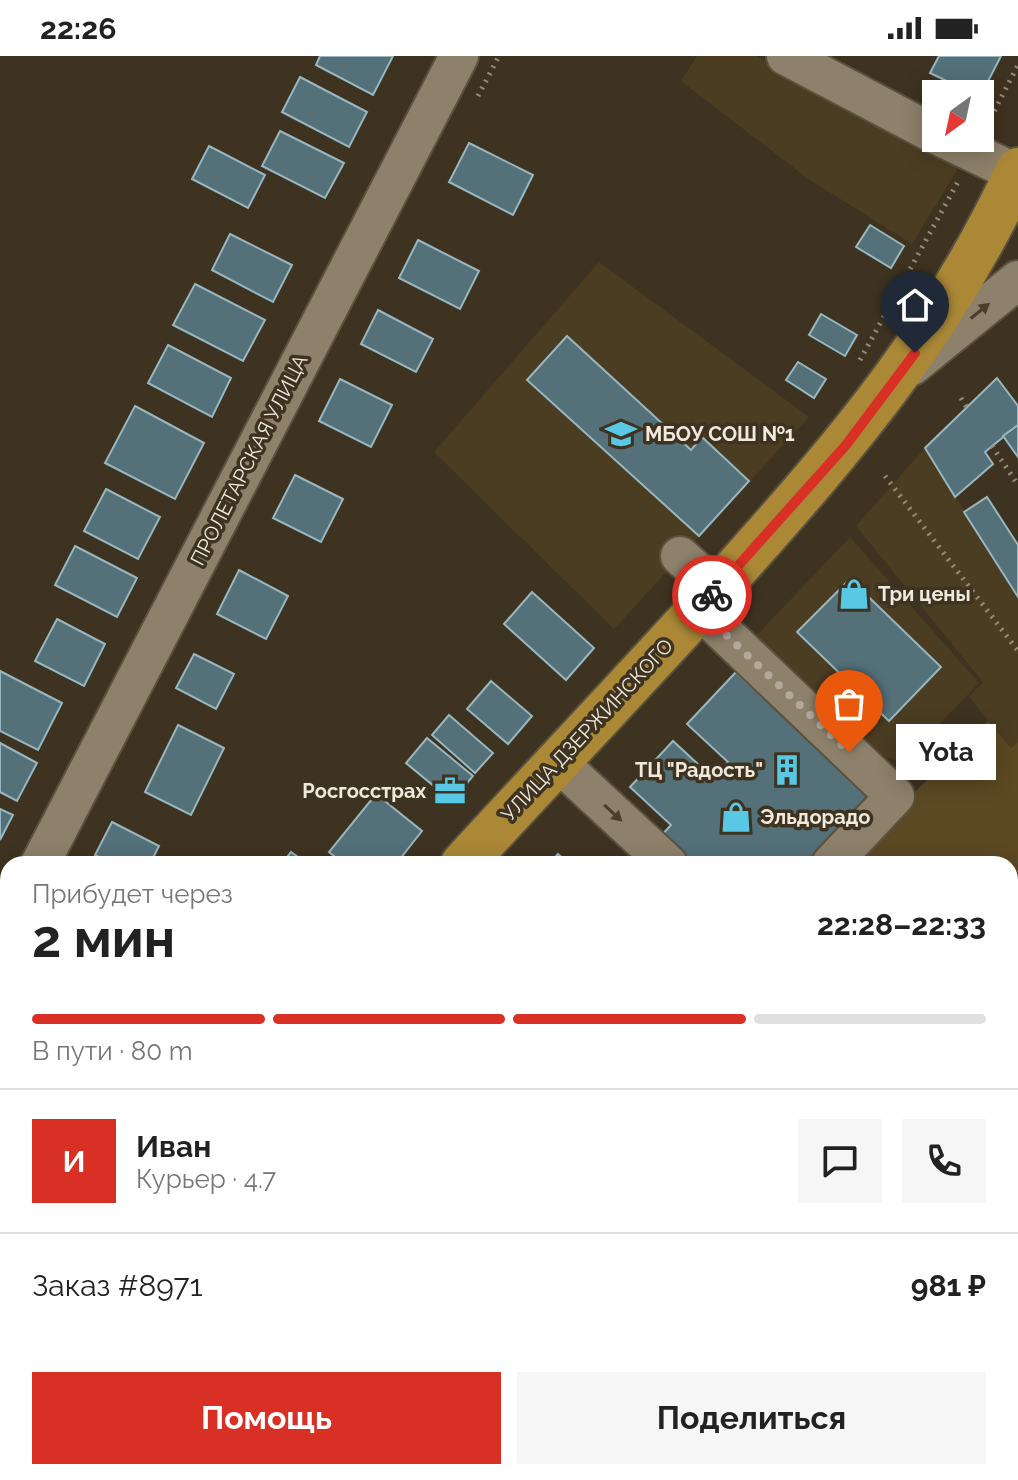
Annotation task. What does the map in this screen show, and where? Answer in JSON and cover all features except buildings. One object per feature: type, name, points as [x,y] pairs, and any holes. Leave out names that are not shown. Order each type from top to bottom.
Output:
[{"type":"main road","name":"УЛИЦА ДЗЕРЖИНСКОГО","points":[[470,856],[846,445],[898,377],[962,278],[1018,172]]},
{"type":"street","name":"ПРОЛЕТАРСКАЯ УЛИЦА","points":[[44,856],[459,56]]},
{"type":"street","points":[[786,56],[922,128]]},
{"type":"street","points":[[974,152],[1018,172]]},
{"type":"street","points":[[898,377],[1018,280]]},
{"type":"street","points":[[680,556],[708,599],[895,796],[839,856]]},
{"type":"street","points":[[558,762],[659,856]]},
{"type":"path","points":[[994,97],[1018,65]]},
{"type":"path","points":[[856,368],[955,152]]},
{"type":"path","points":[[961,398],[967,408]]},
{"type":"path","points":[[992,446],[1018,485]]},
{"type":"path","points":[[885,476],[1018,651]]},
{"type":"shaded area","points":[[697,56],[756,56],[922,145],[922,152],[936,152],[960,165],[912,244],[807,178],[681,81]]},
{"type":"shaded area","name":"МБОУ СОШ №1","points":[[599,262],[809,417],[614,629],[434,452]]},
{"type":"shaded area","points":[[925,448],[1018,597],[1018,742],[1011,748],[969,697],[983,682],[856,526]]},
{"type":"shaded area","points":[[850,537],[979,683],[903,762],[879,755],[757,635]]},
{"type":"shaded area","points":[[988,721],[1011,748],[1018,742],[1018,856],[849,856]]},
{"type":"way so far","points":[[712,595],[699,609],[849,752]]},
{"type":"place","name":"МБОУ СОШ №1","points":[[621,434]]},
{"type":"place","name":"Три цены","points":[[854,594]]},
{"type":"place","name":"Yota","points":[[849,752]]},
{"type":"place","name":"ТЦ \"Радость\"","points":[[787,770]]},
{"type":"place","name":"Росгосстрах","points":[[450,791]]},
{"type":"place","name":"Эльдорадо","points":[[736,817]]},
{"type":"route","points":[[712,595],[846,445],[915,353]]}]
